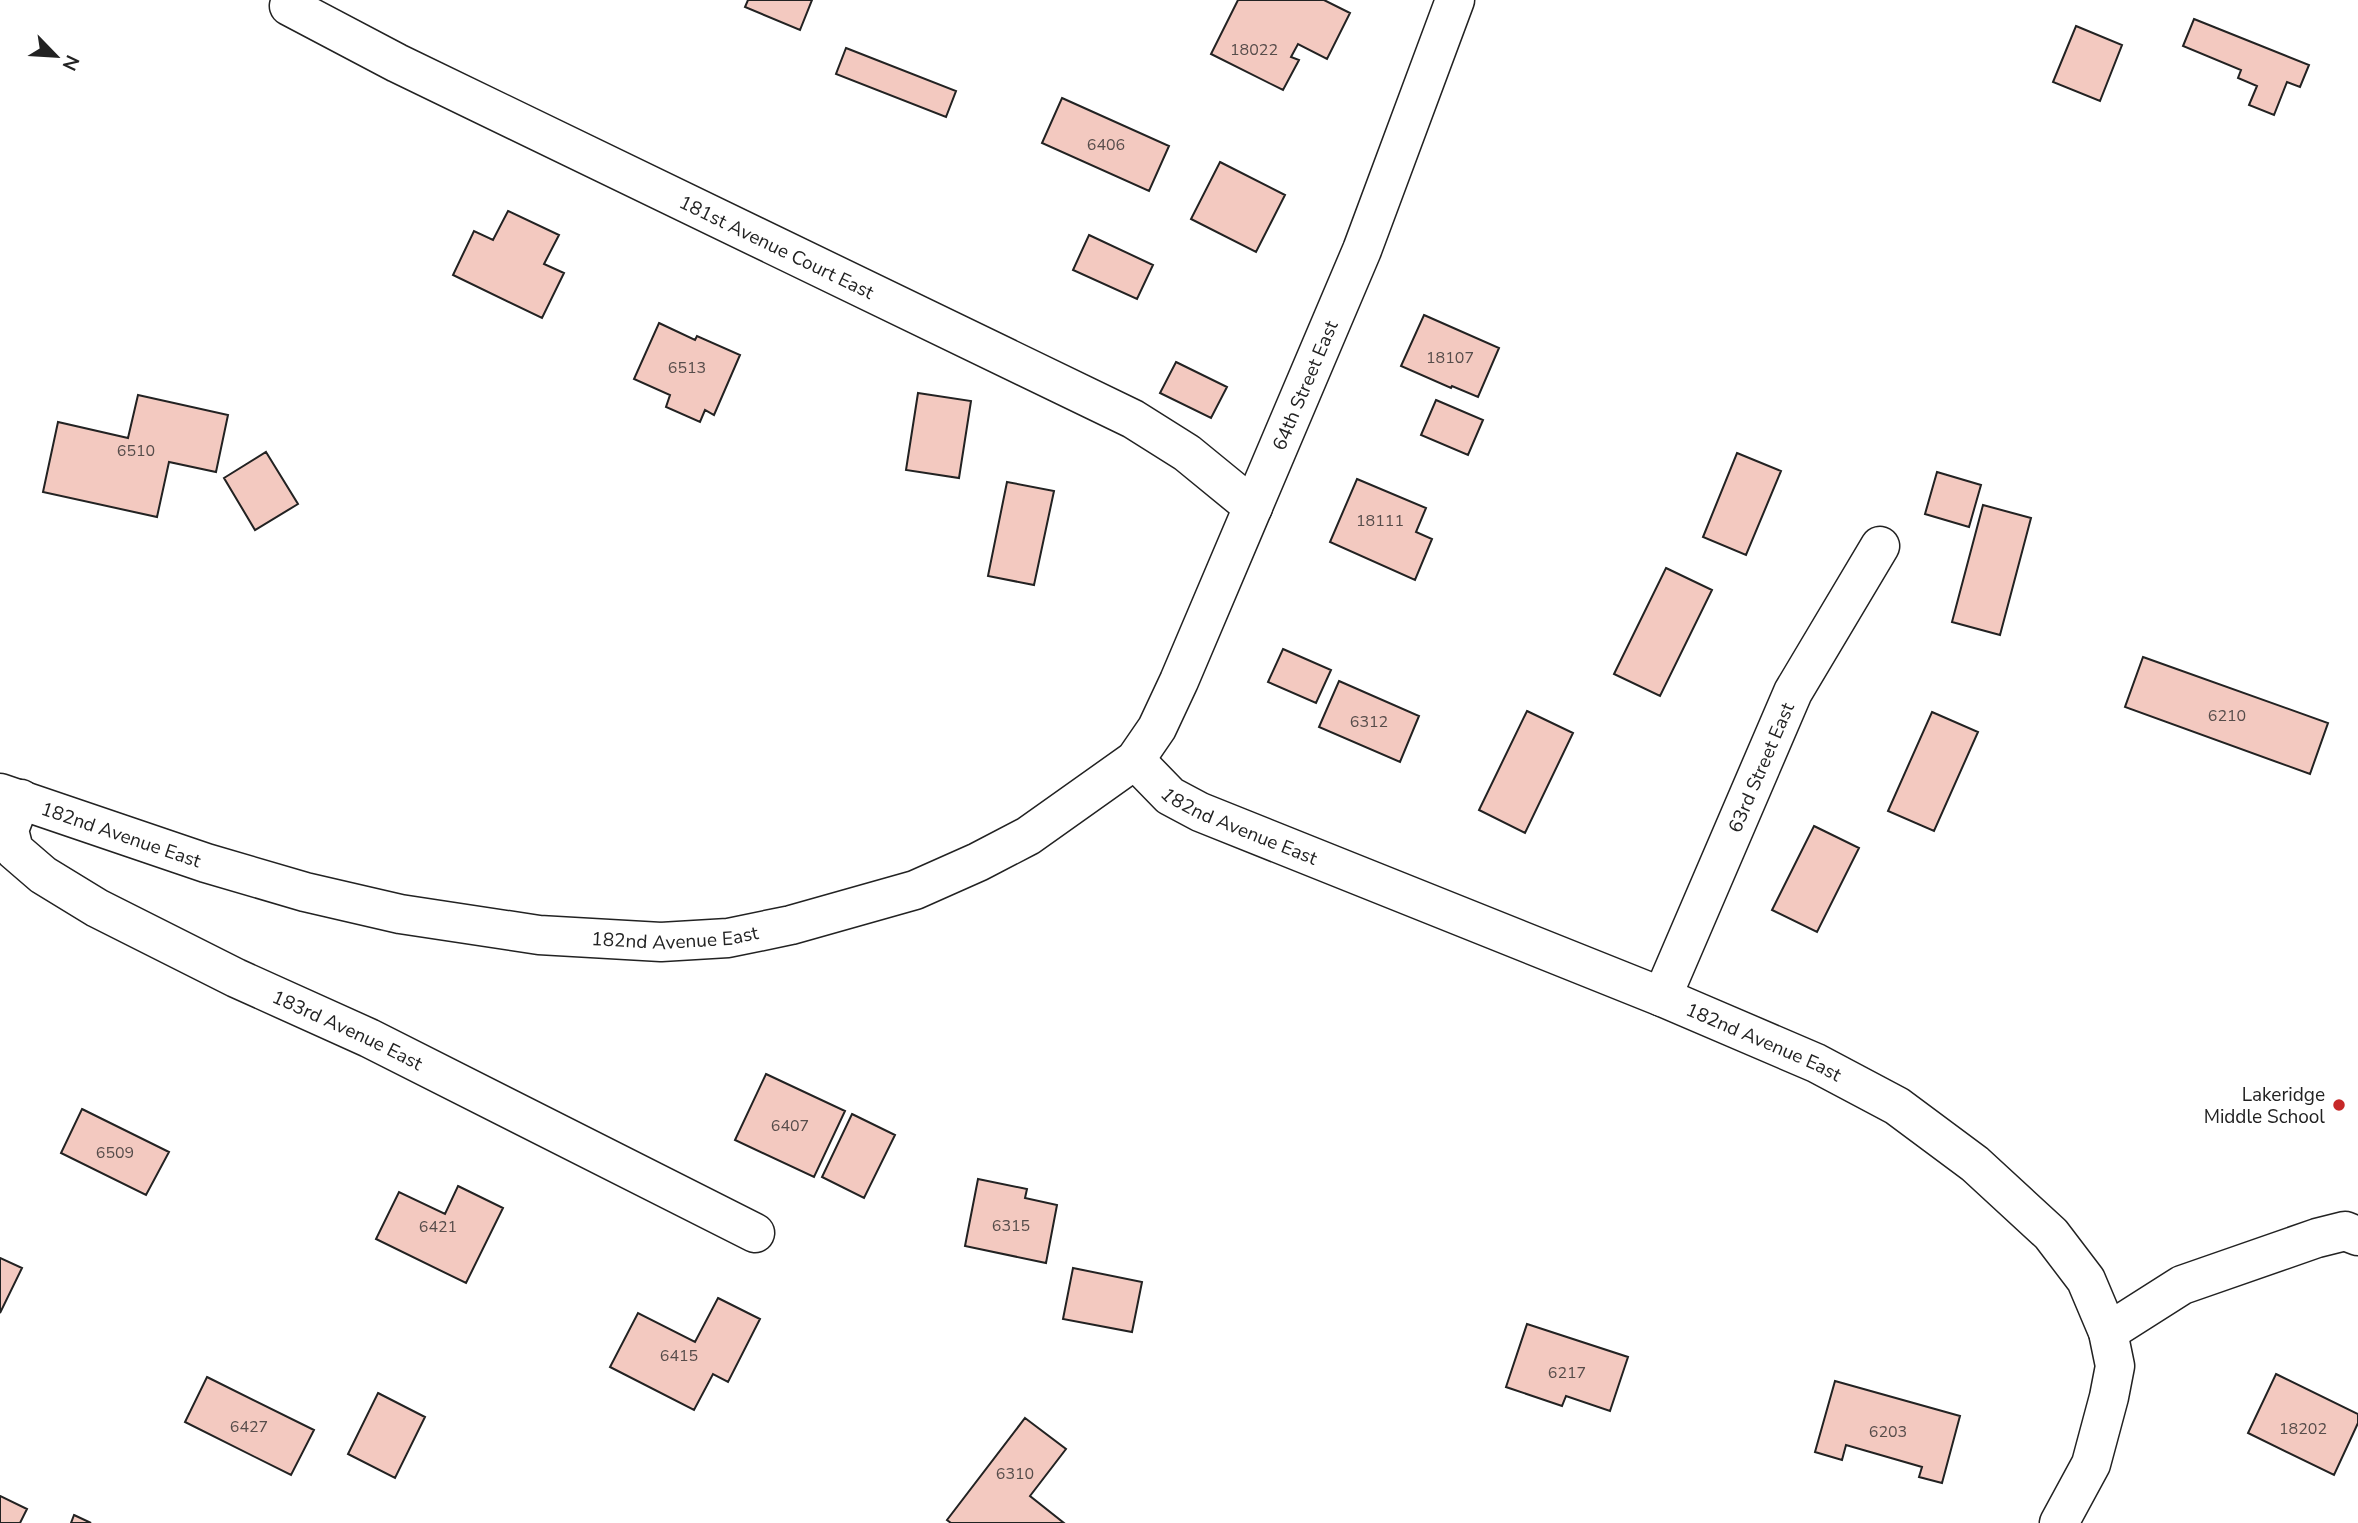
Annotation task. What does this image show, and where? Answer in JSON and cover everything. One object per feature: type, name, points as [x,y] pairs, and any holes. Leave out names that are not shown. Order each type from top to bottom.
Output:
[{"type":"street","name":"64th Street East","points":[[1135,760],[1157,728],[1179,681],[1362,250],[1455,0]]},
{"type":"street","name":"181st Avenue Court East","points":[[289,6],[397,63],[1133,419],[1188,453],[1253,507]]},
{"type":"street","name":"63rd Street East","points":[[1662,997],[1793,692],[1880,546]]},
{"type":"street","name":"182nd Avenue East","points":[[10,796],[206,863],[305,892],[400,914],[539,935],[661,942],[728,938],[791,925],[915,890],[1028,836],[1135,760],[1170,796],[1200,812],[1662,997],[1816,1063],[1897,1106],[1966,1157],[2051,1234],[2086,1280],[2109,1332],[2115,1366],[2109,1397],[2091,1464],[2059,1523]]},
{"type":"street","name":"183rd Avenue East","points":[[10,796],[9,830],[14,849],[43,875],[97,908],[236,978],[382,1045],[755,1233]]},
{"type":"street","points":[[2109,1332],[2182,1285],[2317,1238],[2345,1231],[2358,1236]]},
{"type":"building","points":[[748,0],[812,0],[800,30],[745,7]]},
{"type":"building","points":[[1238,0],[1324,0],[1350,13],[1327,59],[1298,44],[1291,57],[1299,60],[1283,90],[1211,54]]},
{"type":"building","points":[[2194,19],[2309,65],[2300,87],[2287,82],[2274,115],[2249,105],[2257,86],[2238,78],[2241,70],[2183,46]]},
{"type":"building","points":[[2076,26],[2122,45],[2100,101],[2053,82]]},
{"type":"building","points":[[846,48],[956,91],[946,117],[836,74]]},
{"type":"building","points":[[1062,98],[1169,146],[1149,191],[1042,143]]},
{"type":"building","points":[[1220,162],[1285,195],[1256,252],[1191,219]]},
{"type":"building","points":[[508,211],[559,235],[544,264],[564,273],[542,318],[453,275],[474,231],[493,240]]},
{"type":"building","points":[[1089,235],[1153,265],[1137,299],[1073,270]]},
{"type":"building","points":[[1424,315],[1499,348],[1478,397],[1401,366]]},
{"type":"building","points":[[659,323],[695,340],[697,336],[740,355],[714,415],[705,410],[700,422],[666,407],[670,395],[634,379]]},
{"type":"building","points":[[1176,362],[1227,387],[1211,418],[1160,393]]},
{"type":"building","points":[[918,393],[971,401],[959,478],[906,470]]},
{"type":"building","points":[[138,395],[228,415],[216,472],[169,462],[157,517],[43,492],[58,422],[128,438]]},
{"type":"building","points":[[1436,400],[1483,420],[1468,455],[1421,435]]},
{"type":"building","points":[[266,452],[298,504],[255,530],[224,478]]},
{"type":"building","points":[[1737,453],[1781,471],[1746,555],[1703,537]]},
{"type":"building","points":[[1937,472],[1981,485],[1969,527],[1925,514]]},
{"type":"building","points":[[1357,479],[1426,508],[1416,532],[1432,539],[1415,580],[1330,542]]},
{"type":"building","points":[[1007,482],[1054,491],[1034,585],[988,576]]},
{"type":"building","points":[[1983,505],[2031,518],[2000,635],[1952,622]]},
{"type":"building","points":[[1666,568],[1712,590],[1660,696],[1614,674]]},
{"type":"building","points":[[1283,649],[1331,670],[1316,703],[1268,682]]},
{"type":"building","points":[[2143,657],[2328,723],[2310,774],[2125,707]]},
{"type":"building","points":[[1339,681],[1419,716],[1400,762],[1319,727]]},
{"type":"building","points":[[1527,711],[1573,733],[1525,833],[1479,810]]},
{"type":"building","points":[[1932,712],[1978,732],[1934,831],[1888,811]]},
{"type":"building","points":[[1814,826],[1859,848],[1817,932],[1772,910]]},
{"type":"building","points":[[766,1074],[845,1111],[814,1177],[735,1140]]},
{"type":"building","points":[[82,1109],[169,1152],[146,1195],[61,1153]]},
{"type":"building","points":[[852,1114],[895,1135],[864,1198],[822,1177]]},
{"type":"building","points":[[978,1179],[1027,1189],[1025,1198],[1057,1205],[1046,1263],[965,1246]]},
{"type":"building","points":[[458,1186],[503,1208],[466,1283],[376,1239],[399,1192],[445,1214]]},
{"type":"building","points":[[0,1258],[22,1268],[0,1313]]},
{"type":"building","points":[[1073,1268],[1142,1282],[1132,1332],[1063,1319]]},
{"type":"building","points":[[718,1298],[760,1319],[728,1382],[713,1374],[694,1410],[610,1367],[638,1313],[695,1342]]},
{"type":"building","points":[[1527,1324],[1628,1357],[1610,1411],[1566,1396],[1562,1406],[1506,1387]]},
{"type":"building","points":[[2276,1374],[2358,1414],[2358,1423],[2334,1475],[2248,1433]]},
{"type":"building","points":[[207,1377],[314,1430],[291,1475],[185,1422]]},
{"type":"building","points":[[1835,1381],[1960,1416],[1942,1483],[1919,1477],[1922,1467],[1846,1445],[1842,1460],[1815,1452]]},
{"type":"building","points":[[378,1393],[425,1417],[395,1478],[348,1454]]},
{"type":"building","points":[[1025,1418],[1066,1449],[1030,1496],[1064,1523],[951,1523],[947,1520]]},
{"type":"building","points":[[0,1496],[27,1509],[20,1523],[0,1523]]},
{"type":"building","points":[[74,1515],[91,1523],[71,1523]]},
{"type":"place","name":"Lakeridge Middle School","points":[[2339,1105]]}]
